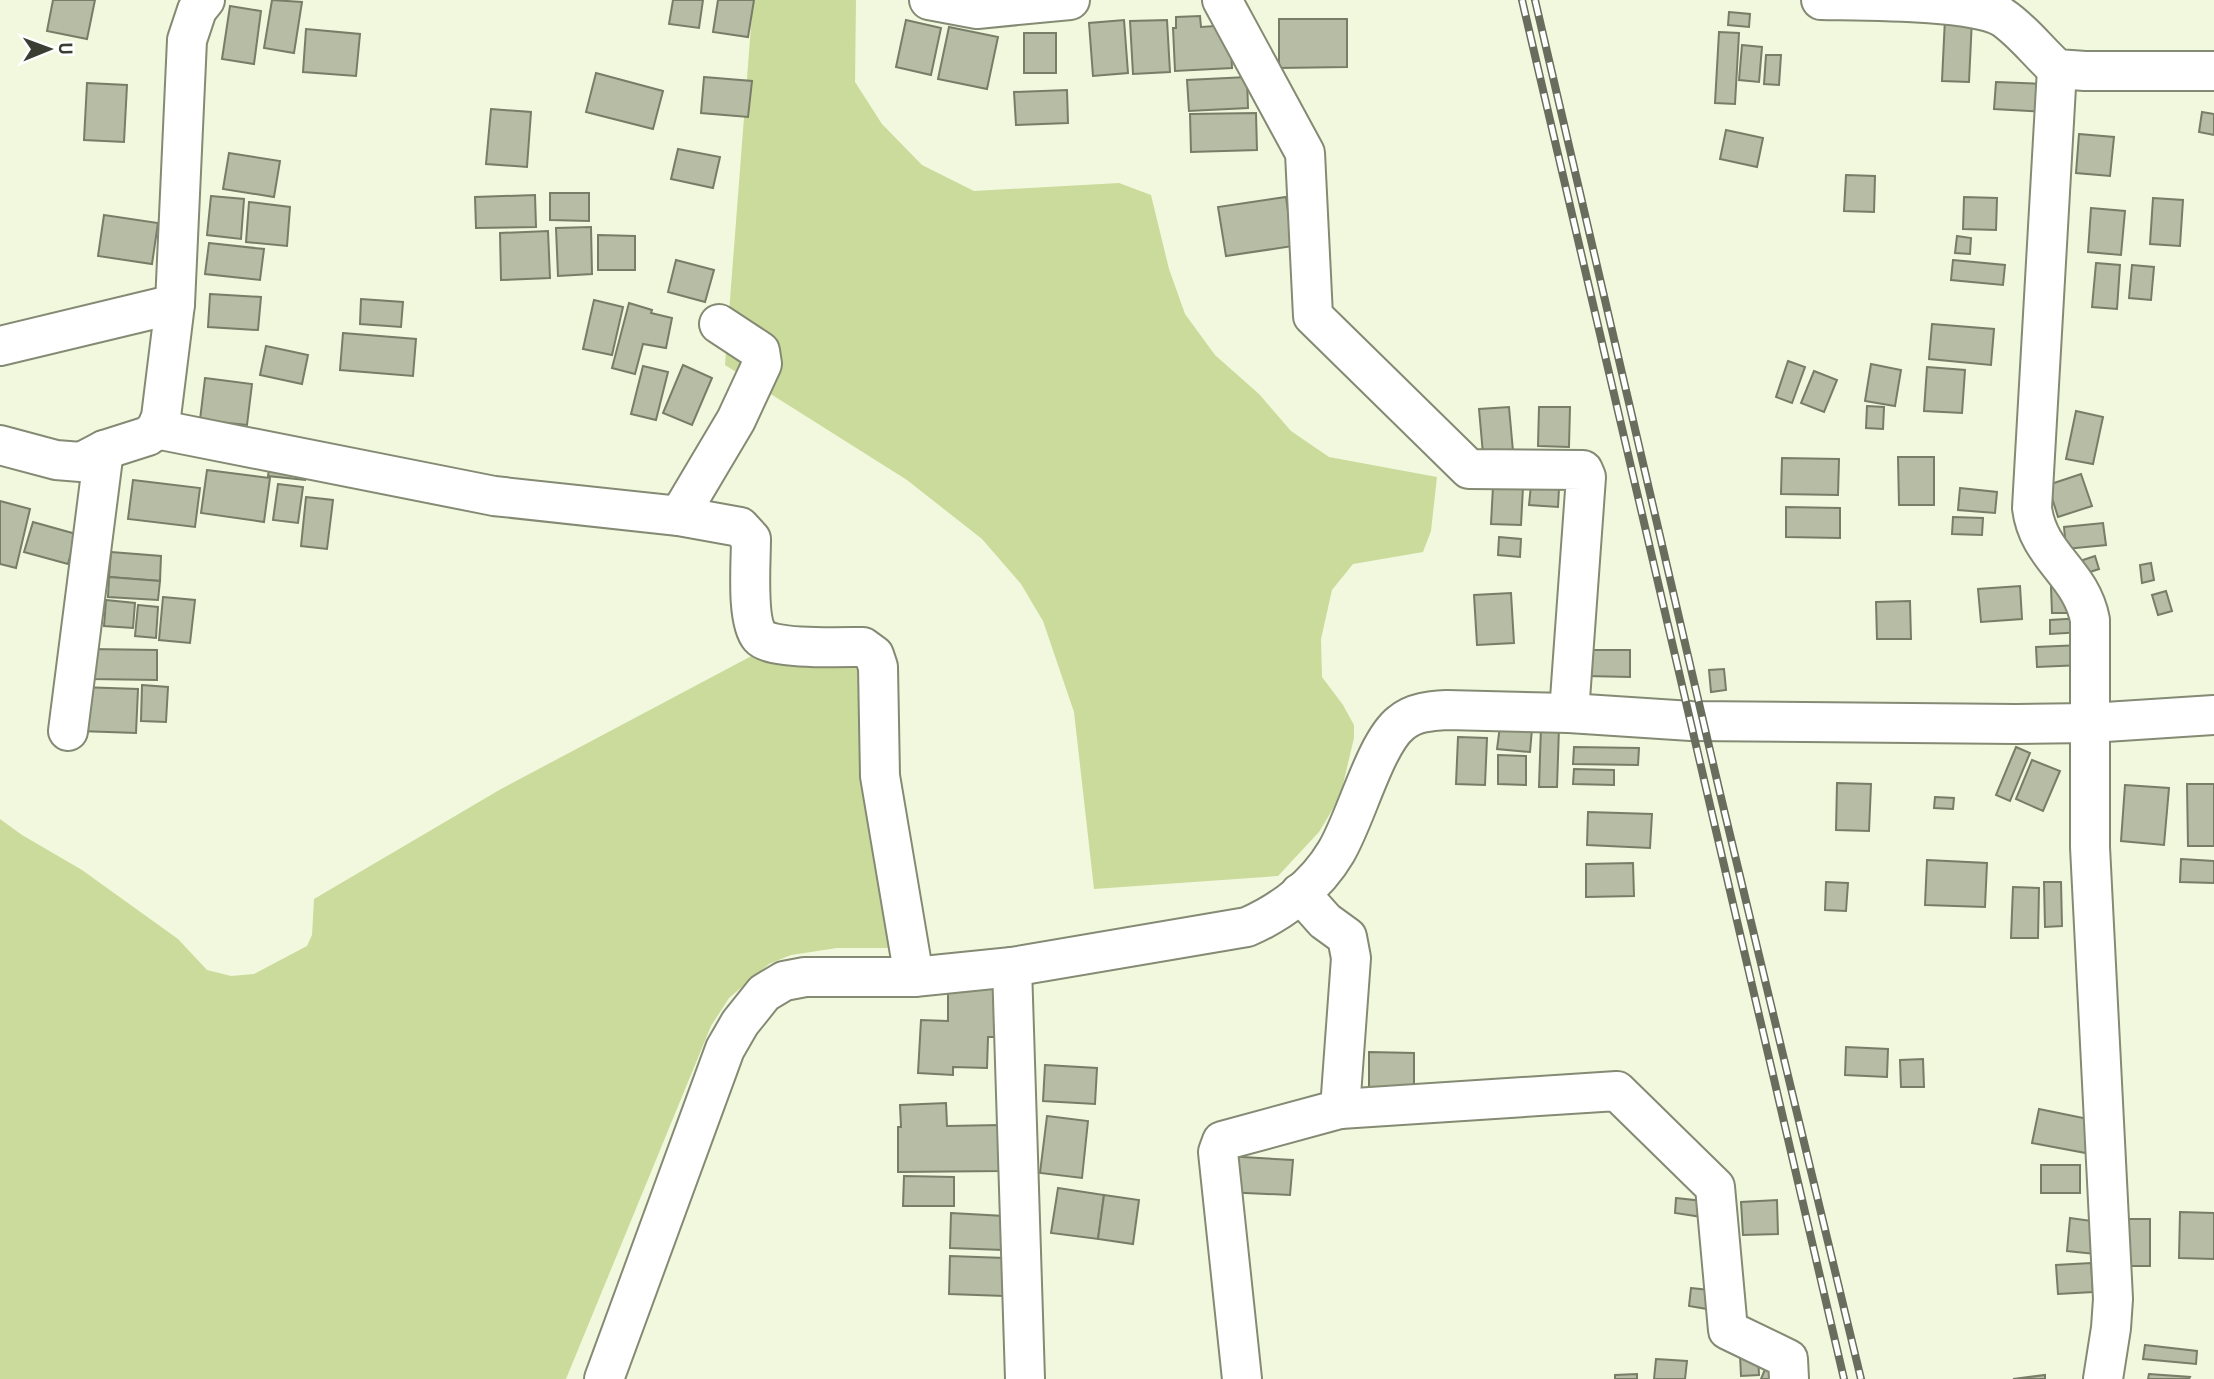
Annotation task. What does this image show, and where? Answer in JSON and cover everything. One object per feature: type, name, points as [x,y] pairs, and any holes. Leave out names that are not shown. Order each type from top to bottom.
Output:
[{"type":"street","points":[[0,445],[69,462],[81,461],[104,450],[148,436],[156,429],[161,417],[175,304],[187,40],[197,10],[205,0]]},
{"type":"street","points":[[929,0],[976,9],[1070,0]]},
{"type":"street","points":[[1222,0],[1305,153],[1313,316],[1469,469],[1583,470],[1586,477],[1569,713]]},
{"type":"street","points":[[1821,0],[1976,6],[2000,15],[2019,30],[2057,69],[2214,71]]},
{"type":"street","points":[[2057,69],[2032,508],[2040,537],[2080,589],[2087,603],[2090,620],[2090,847],[2113,1299],[2103,1379]]},
{"type":"street","points":[[0,346],[175,304]]},
{"type":"street","points":[[679,516],[736,420],[762,364],[760,351],[719,324]]},
{"type":"street","points":[[156,429],[494,496],[679,516],[740,527],[751,539],[753,622],[761,638],[775,645],[863,647],[874,655],[878,667],[880,776],[914,977]]},
{"type":"street","points":[[68,731],[104,450]]},
{"type":"street","points":[[604,1379],[725,1049],[740,1023],[764,993],[784,981],[805,977],[914,977],[1012,967],[1247,928],[1274,915],[1316,878],[1335,854],[1387,738],[1413,715],[1429,710],[1569,713],[1691,721],[2090,723],[2214,715]]},
{"type":"street","points":[[1300,893],[1325,921],[1347,937],[1351,958],[1340,1109]]},
{"type":"street","points":[[1012,967],[1026,1379]]},
{"type":"street","points":[[1242,1379],[1218,1152],[1222,1141],[1340,1109],[1617,1090],[1715,1186],[1728,1330],[1788,1359],[1789,1379]]},
{"type":"green space","points":[[753,0],[856,0],[855,82],[882,124],[922,165],[974,191],[1119,183],[1151,195],[1169,269],[1185,314],[1215,355],[1259,394],[1291,431],[1329,457],[1437,477],[1431,531],[1423,552],[1353,564],[1332,590],[1321,639],[1322,677],[1354,725],[1354,738],[1340,797],[1319,832],[1278,876],[1094,889],[1074,712],[1043,621],[1021,584],[982,539],[907,480],[725,365]]},
{"type":"green space","points":[[861,649],[892,948],[837,948],[791,955],[769,964],[729,998],[711,1026],[566,1379],[0,1379],[0,819],[82,870],[178,939],[207,970],[231,976],[254,974],[307,946],[312,935],[314,899],[501,789],[759,652]]},
{"type":"building","points":[[53,0],[95,0],[87,39],[47,31]]},
{"type":"building","points":[[272,0],[302,2],[294,53],[264,48]]},
{"type":"building","points":[[673,0],[703,0],[699,28],[669,24]]},
{"type":"building","points":[[718,0],[754,0],[748,37],[713,32]]},
{"type":"building","points":[[230,6],[261,11],[254,64],[222,59]]},
{"type":"building","points":[[1729,12],[1750,14],[1749,27],[1728,25]]},
{"type":"building","points":[[1200,16],[1201,27],[1230,25],[1232,68],[1175,71],[1173,28],[1176,28],[1176,17]]},
{"type":"building","points":[[1945,18],[1972,19],[1969,82],[1942,81]]},
{"type":"building","points":[[1279,19],[1347,19],[1347,67],[1279,68]]},
{"type":"building","points":[[906,20],[941,28],[931,75],[896,67]]},
{"type":"building","points":[[1124,20],[1128,73],[1093,76],[1089,23]]},
{"type":"building","points":[[1167,20],[1170,72],[1133,74],[1130,21]]},
{"type":"building","points":[[949,27],[998,37],[987,89],[938,79]]},
{"type":"building","points":[[306,29],[360,34],[356,76],[303,72]]},
{"type":"building","points":[[1719,32],[1739,33],[1735,104],[1715,103]]},
{"type":"building","points":[[1024,33],[1056,33],[1056,73],[1024,73]]},
{"type":"building","points":[[1742,45],[1762,47],[1759,82],[1739,80]]},
{"type":"building","points":[[1766,55],[1781,55],[1779,85],[1764,84]]},
{"type":"building","points":[[596,73],[663,91],[653,129],[586,112]]},
{"type":"building","points":[[704,77],[752,81],[748,117],[701,113]]},
{"type":"building","points":[[1247,77],[1248,108],[1189,111],[1187,80]]},
{"type":"building","points":[[1996,82],[2047,84],[2045,112],[1994,109]]},
{"type":"building","points":[[87,83],[127,85],[124,142],[84,140]]},
{"type":"building","points":[[1067,90],[1068,123],[1016,125],[1014,92]]},
{"type":"building","points":[[491,109],[531,112],[527,167],[486,164]]},
{"type":"building","points":[[2202,112],[2214,114],[2214,135],[2199,132]]},
{"type":"building","points":[[1256,113],[1257,150],[1191,152],[1190,114]]},
{"type":"building","points":[[1726,130],[1763,138],[1757,167],[1720,159]]},
{"type":"building","points":[[2079,134],[2114,137],[2110,176],[2076,173]]},
{"type":"building","points":[[678,149],[720,157],[713,188],[671,179]]},
{"type":"building","points":[[229,153],[280,161],[274,197],[223,189]]},
{"type":"building","points":[[1846,175],[1875,176],[1874,212],[1844,211]]},
{"type":"building","points":[[550,193],[589,193],[589,221],[550,220]]},
{"type":"building","points":[[535,195],[536,227],[476,228],[475,197]]},
{"type":"building","points":[[211,196],[244,199],[241,239],[207,235]]},
{"type":"building","points":[[1286,197],[1293,246],[1226,256],[1218,207]]},
{"type":"building","points":[[1964,197],[1997,198],[1996,230],[1963,229]]},
{"type":"building","points":[[2153,198],[2183,200],[2180,246],[2150,244]]},
{"type":"building","points":[[249,202],[290,207],[287,246],[246,242]]},
{"type":"building","points":[[2091,208],[2125,211],[2121,255],[2088,252]]},
{"type":"building","points":[[104,215],[158,223],[152,264],[98,256]]},
{"type":"building","points":[[591,227],[592,274],[558,276],[556,228]]},
{"type":"building","points":[[548,231],[550,278],[501,280],[500,233]]},
{"type":"building","points":[[598,235],[635,236],[635,270],[598,270]]},
{"type":"building","points":[[1957,236],[1971,238],[1970,254],[1955,253]]},
{"type":"building","points":[[209,243],[264,249],[260,280],[205,274]]},
{"type":"building","points":[[676,260],[714,270],[705,302],[668,292]]},
{"type":"building","points":[[1953,260],[2005,265],[2003,285],[1951,280]]},
{"type":"building","points":[[2096,263],[2120,265],[2117,309],[2092,307]]},
{"type":"building","points":[[2132,265],[2154,267],[2151,300],[2129,298]]},
{"type":"building","points":[[210,294],[261,297],[258,330],[208,327]]},
{"type":"building","points":[[361,299],[403,302],[401,327],[360,324]]},
{"type":"building","points":[[594,300],[623,307],[612,355],[583,349]]},
{"type":"building","points":[[629,303],[652,310],[651,313],[672,318],[666,348],[643,344],[635,374],[612,368]]},
{"type":"building","points":[[1932,324],[1994,329],[1991,365],[1929,359]]},
{"type":"building","points":[[343,333],[416,339],[413,376],[340,370]]},
{"type":"building","points":[[266,346],[308,355],[302,384],[260,375]]},
{"type":"building","points":[[1788,361],[1805,367],[1792,403],[1776,397]]},
{"type":"building","points":[[1871,364],[1901,370],[1895,406],[1865,401]]},
{"type":"building","points":[[683,365],[712,378],[692,425],[663,413]]},
{"type":"building","points":[[643,366],[668,372],[656,420],[631,414]]},
{"type":"building","points":[[1927,367],[1965,370],[1962,413],[1924,411]]},
{"type":"building","points":[[1814,371],[1837,380],[1824,412],[1801,403]]},
{"type":"building","points":[[205,378],[252,384],[247,425],[200,420]]},
{"type":"building","points":[[1867,406],[1884,407],[1883,429],[1866,428]]},
{"type":"building","points":[[1509,407],[1513,451],[1483,454],[1479,409]]},
{"type":"building","points":[[1539,407],[1570,407],[1569,447],[1538,446]]},
{"type":"building","points":[[2076,411],[2103,417],[2093,464],[2066,459]]},
{"type":"building","points":[[271,456],[307,460],[305,480],[268,476]]},
{"type":"building","points":[[1898,457],[1934,457],[1934,505],[1899,505]]},
{"type":"building","points":[[1782,458],[1839,459],[1838,495],[1781,494]]},
{"type":"building","points":[[207,470],[270,478],[264,522],[201,513]]},
{"type":"building","points":[[2081,474],[2092,506],[2058,517],[2048,485]]},
{"type":"building","points":[[133,480],[200,488],[195,527],[128,519]]},
{"type":"building","points":[[278,484],[303,487],[298,523],[273,520]]},
{"type":"building","points":[[1531,485],[1559,488],[1558,507],[1529,505]]},
{"type":"building","points":[[1493,486],[1523,487],[1521,525],[1491,524]]},
{"type":"building","points":[[1960,488],[1997,492],[1995,513],[1958,510]]},
{"type":"building","points":[[306,497],[333,500],[327,549],[301,546]]},
{"type":"building","points":[[0,501],[30,509],[16,568],[0,564]]},
{"type":"building","points":[[1786,507],[1840,508],[1840,538],[1786,537]]},
{"type":"building","points":[[1953,517],[1983,518],[1982,535],[1952,534]]},
{"type":"building","points":[[33,522],[76,534],[68,564],[24,552]]},
{"type":"building","points":[[2103,523],[2106,545],[2066,549],[2064,527]]},
{"type":"building","points":[[1499,537],[1521,539],[1520,557],[1498,555]]},
{"type":"building","points":[[111,552],[161,556],[160,581],[109,577]]},
{"type":"building","points":[[2095,556],[2099,569],[2084,574],[2080,561]]},
{"type":"building","points":[[2151,563],[2154,580],[2142,583],[2140,565]]},
{"type":"building","points":[[109,577],[160,581],[158,600],[108,597]]},
{"type":"building","points":[[2020,586],[2022,619],[1981,622],[1978,589]]},
{"type":"building","points":[[2073,586],[2073,613],[2052,613],[2051,587]]},
{"type":"building","points":[[2166,591],[2172,611],[2158,615],[2152,595]]},
{"type":"building","points":[[1511,593],[1514,643],[1477,645],[1474,595]]},
{"type":"building","points":[[163,597],[195,600],[190,643],[159,640]]},
{"type":"building","points":[[106,600],[135,603],[133,628],[104,626]]},
{"type":"building","points":[[1910,601],[1911,639],[1877,639],[1876,602]]},
{"type":"building","points":[[138,605],[158,607],[156,638],[135,636]]},
{"type":"building","points":[[2082,618],[2083,632],[2050,634],[2050,620]]},
{"type":"building","points":[[2081,645],[2082,665],[2037,667],[2036,647]]},
{"type":"building","points":[[91,649],[157,650],[157,680],[91,679]]},
{"type":"building","points":[[1586,650],[1630,650],[1630,677],[1586,676]]},
{"type":"building","points":[[1724,669],[1726,690],[1711,692],[1709,670]]},
{"type":"building","points":[[142,685],[168,687],[166,722],[141,721]]},
{"type":"building","points":[[80,687],[138,689],[136,733],[79,731]]},
{"type":"building","points":[[1500,726],[1532,729],[1530,752],[1497,749]]},
{"type":"building","points":[[1541,726],[1559,727],[1557,787],[1539,787]]},
{"type":"building","points":[[1458,737],[1487,738],[1485,785],[1456,784]]},
{"type":"building","points":[[1574,747],[1639,748],[1638,765],[1573,764]]},
{"type":"building","points":[[2016,747],[2030,753],[2010,801],[1996,795]]},
{"type":"building","points":[[1498,755],[1526,756],[1526,785],[1498,784]]},
{"type":"building","points":[[2032,760],[2060,771],[2043,811],[2016,799]]},
{"type":"building","points":[[1574,769],[1614,770],[1614,785],[1573,784]]},
{"type":"building","points":[[1837,783],[1871,784],[1869,831],[1836,830]]},
{"type":"building","points":[[2187,784],[2214,784],[2214,846],[2188,846]]},
{"type":"building","points":[[2125,785],[2169,788],[2164,845],[2121,841]]},
{"type":"building","points":[[1935,797],[1954,798],[1953,809],[1934,808]]},
{"type":"building","points":[[1588,812],[1652,814],[1650,848],[1587,845]]},
{"type":"building","points":[[2181,859],[2214,861],[2214,883],[2180,882]]},
{"type":"building","points":[[1927,860],[1987,863],[1985,907],[1925,905]]},
{"type":"building","points":[[1633,863],[1634,896],[1586,897],[1586,864]]},
{"type":"building","points":[[1826,882],[1848,883],[1846,911],[1825,910]]},
{"type":"building","points":[[2044,882],[2061,882],[2062,926],[2045,927]]},
{"type":"building","points":[[2013,887],[2039,888],[2038,938],[2011,938]]},
{"type":"building","points":[[948,988],[999,988],[999,1037],[988,1037],[987,1068],[953,1067],[953,1075],[918,1073],[921,1020],[948,1021]]},
{"type":"building","points":[[1846,1047],[1888,1049],[1887,1077],[1845,1075]]},
{"type":"building","points":[[1369,1052],[1414,1053],[1414,1100],[1369,1099]]},
{"type":"building","points":[[1923,1059],[1924,1087],[1901,1087],[1900,1060]]},
{"type":"building","points":[[1045,1065],[1097,1068],[1095,1104],[1043,1101]]},
{"type":"building","points":[[946,1103],[947,1126],[1000,1125],[1001,1171],[898,1172],[900,1105]]},
{"type":"building","points":[[2039,1109],[2098,1121],[2091,1154],[2032,1143]]},
{"type":"building","points":[[1047,1116],[1088,1121],[1082,1178],[1040,1173]]},
{"type":"building","points":[[1226,1156],[1293,1160],[1290,1195],[1224,1192]]},
{"type":"building","points":[[2041,1165],[2080,1165],[2080,1193],[2041,1193]]},
{"type":"building","points":[[904,1176],[954,1177],[954,1206],[903,1206]]},
{"type":"building","points":[[1058,1188],[1104,1195],[1098,1239],[1051,1233]]},
{"type":"building","points":[[1104,1195],[1139,1200],[1133,1244],[1098,1239]]},
{"type":"building","points":[[1676,1198],[1703,1201],[1702,1217],[1675,1213]]},
{"type":"building","points":[[1777,1200],[1778,1234],[1743,1235],[1741,1202]]},
{"type":"building","points":[[2180,1212],[2214,1213],[2214,1259],[2179,1258]]},
{"type":"building","points":[[951,1213],[1004,1216],[1003,1250],[950,1248]]},
{"type":"building","points":[[2070,1218],[2099,1222],[2095,1254],[2067,1251]]},
{"type":"building","points":[[2123,1219],[2150,1219],[2150,1266],[2123,1266]]},
{"type":"building","points":[[950,1256],[1005,1258],[1004,1296],[949,1294]]},
{"type":"building","points":[[2091,1263],[2093,1292],[2058,1294],[2056,1265]]},
{"type":"building","points":[[1691,1288],[1709,1290],[1707,1309],[1689,1306]]},
{"type":"building","points":[[2145,1345],[2197,1351],[2196,1364],[2143,1359]]},
{"type":"building","points":[[1740,1355],[1758,1355],[1759,1375],[1741,1376]]},
{"type":"building","points":[[1771,1355],[1777,1379],[1761,1379]]},
{"type":"building","points":[[1656,1359],[1687,1361],[1685,1379],[1654,1379]]},
{"type":"building","points":[[1637,1374],[1637,1379],[1615,1379],[1615,1375]]},
{"type":"building","points":[[2149,1374],[2190,1377],[2148,1379]]},
{"type":"building","points":[[2045,1375],[2045,1379],[2013,1379]]},
{"type":"railway","points":[[1522,0],[1844,1379]]},
{"type":"railway","points":[[1535,0],[1719,789],[1861,1379]]}]
